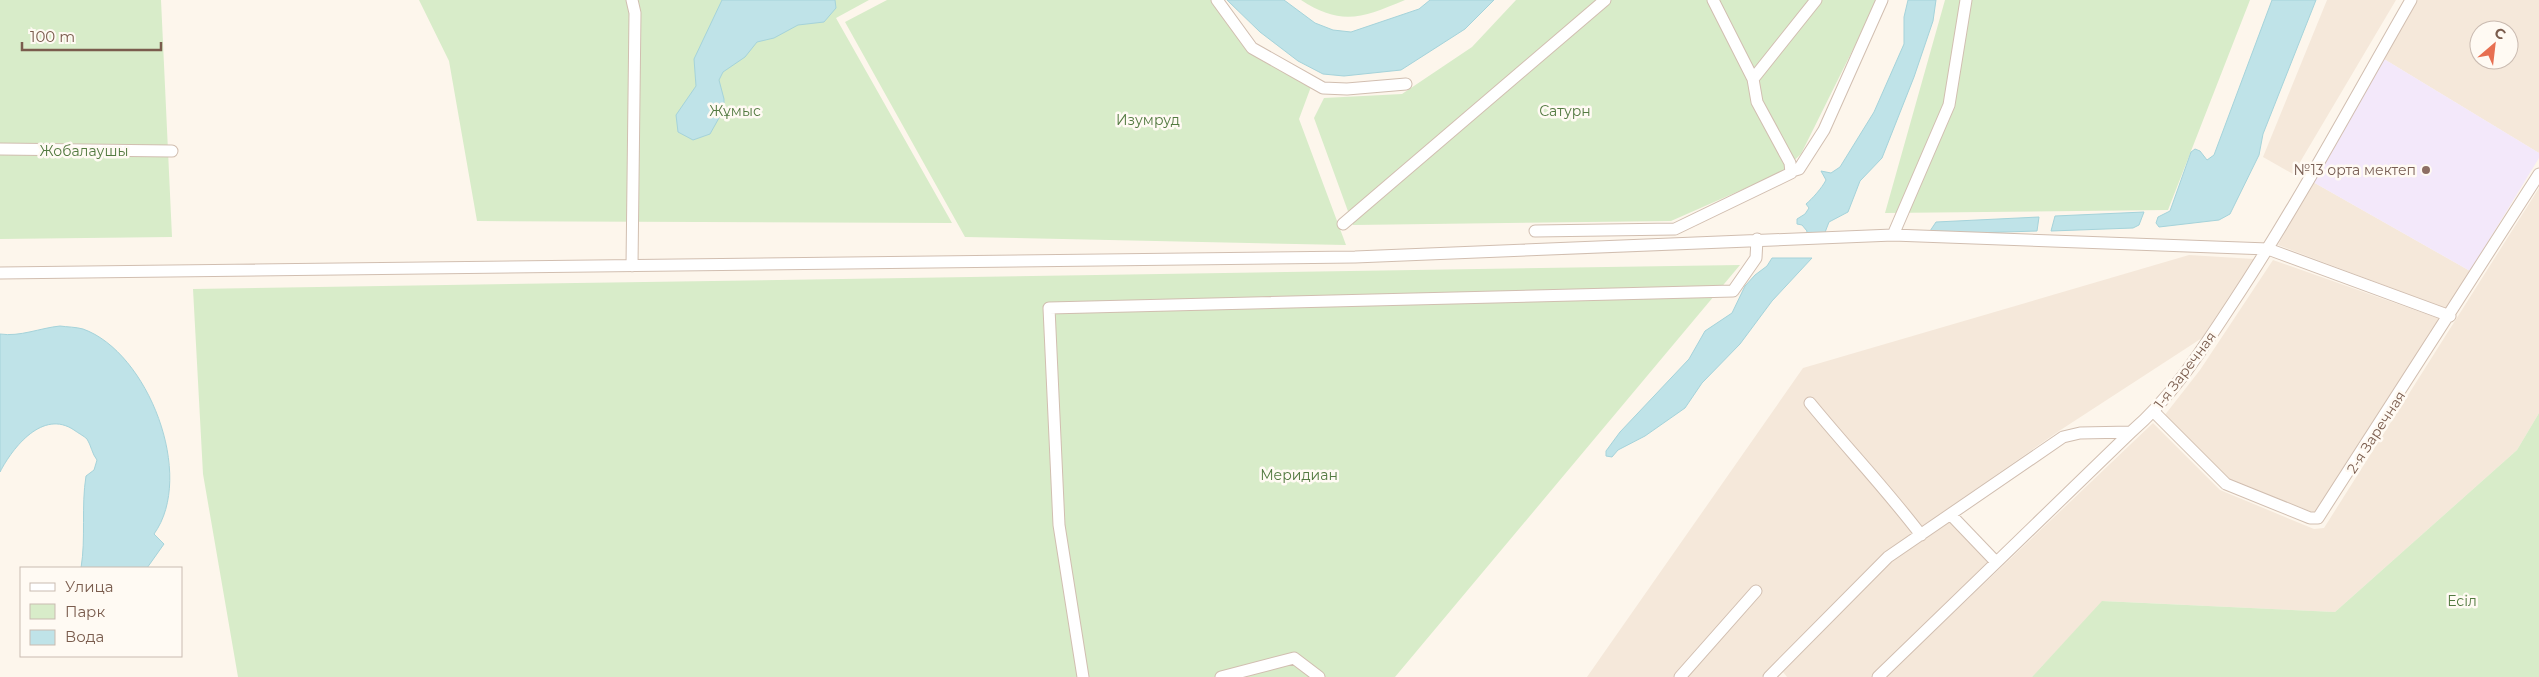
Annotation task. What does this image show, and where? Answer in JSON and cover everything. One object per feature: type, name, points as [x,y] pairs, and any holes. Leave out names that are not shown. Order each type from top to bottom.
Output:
[{"type":"street","points":[[632,0],[635,12],[632,266]]},
{"type":"street","points":[[1217,0],[1252,48],[1323,88],[1347,89],[1406,84]]},
{"type":"street","points":[[1343,224],[1605,0]]},
{"type":"street","points":[[1713,0],[1753,79],[1757,102],[1790,163],[1792,171]]},
{"type":"street","points":[[1753,79],[1816,0]]},
{"type":"street","points":[[1535,230],[1675,229],[1788,177],[1792,171],[1799,169],[1824,130],[1882,0]]},
{"type":"street","points":[[1893,235],[1949,105],[1966,0]]},
{"type":"street","name":"1-я Заречная","points":[[1878,677],[2131,432],[2154,412],[2192,364],[2268,249],[2411,0]]},
{"type":"street","points":[[0,149],[172,151]]},
{"type":"street","name":"2-я Заречная","points":[[2154,412],[2226,484],[2310,518],[2318,518],[2324,513],[2539,174]]},
{"type":"street","points":[[0,273],[1355,257],[1893,235],[2268,249],[2450,316]]},
{"type":"street","points":[[1082,677],[1059,524],[1049,308],[1733,291],[1756,258],[1757,240]]},
{"type":"street","points":[[1810,403],[1877,483],[1896,502],[1921,535]]},
{"type":"street","points":[[1775,675],[1883,562],[2067,434],[2131,432]]},
{"type":"street","points":[[1951,515],[1996,562]]},
{"type":"street","points":[[1680,677],[1756,591]]},
{"type":"street","points":[[1221,677],[1294,658],[1319,677]]},
{"type":"shaded area","points":[[2327,0],[2396,0],[2293,174],[2263,157]]},
{"type":"shaded area","points":[[2418,0],[2539,0],[2539,153],[2384,59]]},
{"type":"shaded area","name":"№13 орта мектеп","points":[[2384,59],[2539,153],[2539,158],[2470,271],[2313,182]]},
{"type":"shaded area","points":[[2313,182],[2470,271],[2447,309],[2278,245]]},
{"type":"shaded area","points":[[2539,188],[2539,413],[2517,450],[2335,612],[2103,601],[2032,677],[1886,677],[2153,423],[2220,490],[2314,529],[2324,528]]},
{"type":"shaded area","points":[[2189,255],[2254,259],[2202,338],[2059,431],[1884,553],[1762,677],[1587,677],[1803,368]]},
{"type":"shaded area","points":[[2273,260],[2440,319],[2315,513],[2230,480],[2164,416],[2200,370]]},
{"type":"shaded area","points":[[1951,521],[1989,561],[1872,677],[1787,677],[1783,672],[1892,561]]},
{"type":"green space","name":"Жобалаушы","points":[[0,0],[161,0],[172,237],[0,239]]},
{"type":"green space","name":"Жұмыс","points":[[419,0],[869,0],[836,18],[952,223],[477,221],[449,61]]},
{"type":"green space","name":"Изумруд","points":[[887,0],[1212,0],[1250,51],[1312,84],[1299,119],[1346,245],[965,237],[845,22]]},
{"type":"green space","points":[[1301,0],[1405,0],[1365,15],[1341,16],[1329,14]]},
{"type":"green space","name":"Сатурн","points":[[1516,0],[1875,0],[1874,7],[1801,154],[1782,172],[1671,221],[1353,225],[1314,118],[1324,98],[1402,94],[1472,47]]},
{"type":"green space","points":[[1945,0],[2250,0],[2168,210],[1885,213]]},
{"type":"green space","name":"Меридиан","points":[[1740,265],[1395,677],[238,677],[203,474],[193,289]]},
{"type":"green space","name":"Есіл","points":[[2539,413],[2539,677],[2032,677],[2102,601],[2335,612],[2517,450]]},
{"type":"water","points":[[722,0],[835,0],[836,8],[824,22],[798,25],[774,38],[757,42],[745,57],[723,72],[719,80],[724,99],[724,109],[710,134],[693,140],[678,132],[676,115],[696,86],[694,59]]},
{"type":"water","points":[[1227,0],[1284,0],[1315,23],[1333,30],[1351,32],[1419,9],[1430,0],[1494,0],[1465,29],[1401,70],[1344,76],[1323,74],[1298,61],[1260,32]]},
{"type":"water","points":[[1908,0],[1936,0],[1933,21],[1914,77],[1882,158],[1860,181],[1848,212],[1829,222],[1824,235],[1806,235],[1807,231],[1802,225],[1797,224],[1797,219],[1805,214],[1809,208],[1806,204],[1826,180],[1821,171],[1831,173],[1840,167],[1874,112],[1904,44],[1904,17]]},
{"type":"water","points":[[2272,0],[2316,0],[2263,134],[2259,155],[2230,214],[2219,220],[2159,227],[2156,223],[2158,217],[2170,211],[2191,152],[2195,149],[2200,151],[2207,160],[2214,155]]},
{"type":"water","points":[[2144,212],[2139,225],[2133,228],[2051,231],[2055,216]]},
{"type":"water","points":[[2039,217],[2037,231],[1941,234],[1930,231],[1936,222]]},
{"type":"water","points":[[1772,258],[1812,258],[1772,301],[1740,344],[1702,383],[1685,408],[1645,436],[1618,450],[1612,457],[1606,456],[1606,451],[1620,432],[1689,359],[1705,331],[1732,313],[1745,286],[1767,266]]},
{"type":"water","points":[[60,326],[83,329],[106,342],[127,363],[145,389],[159,418],[167,450],[170,481],[166,509],[154,534],[164,544],[148,567],[81,567],[86,476],[94,470],[97,460],[87,439],[74,430],[62,425],[51,424],[40,427],[21,442],[0,472],[0,334],[8,335]]},
{"type":"place","name":"№13 орта мектеп","points":[[2426,170]]}]
